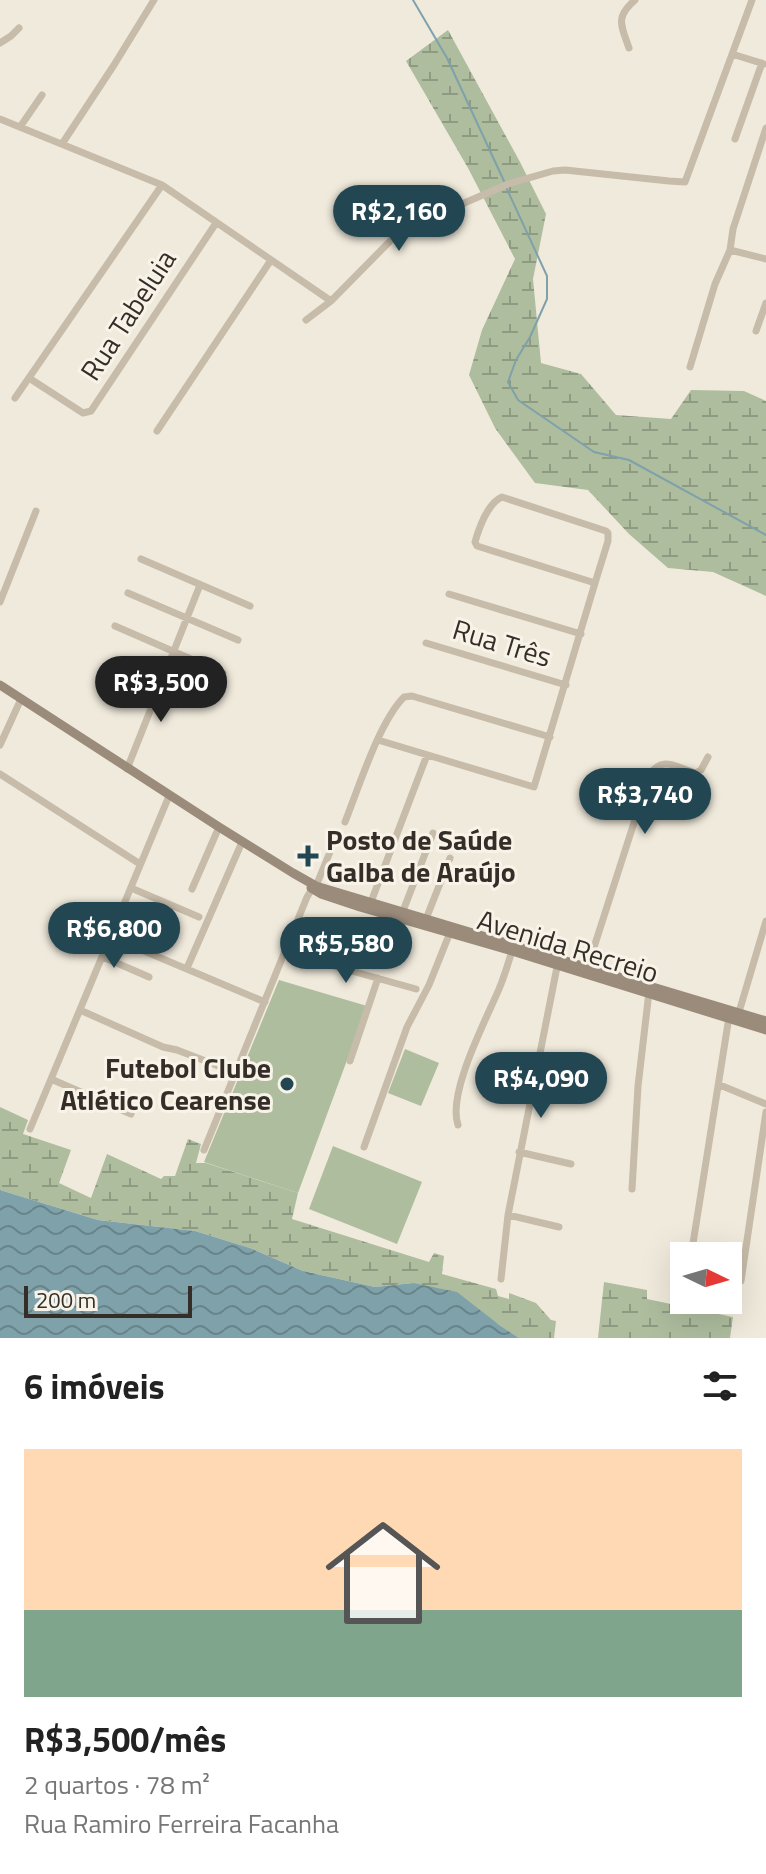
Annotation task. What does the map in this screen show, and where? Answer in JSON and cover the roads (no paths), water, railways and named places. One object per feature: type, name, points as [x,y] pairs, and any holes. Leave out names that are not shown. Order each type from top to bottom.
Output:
[{"type":"main road","points":[[0,685],[314,888]]},
{"type":"main road","name":"Avenida Recreio","points":[[314,888],[403,911],[451,930]]},
{"type":"main road","name":"Avenida Recreio","points":[[314,888],[321,894],[360,907],[451,930],[766,1021]]},
{"type":"main road","name":"Avenida Recreio","points":[[733,1013],[766,1030]]},
{"type":"street","points":[[62,144],[154,0]]},
{"type":"street","points":[[629,48],[621,15],[635,0]]},
{"type":"street","points":[[306,320],[331,301],[400,231],[513,182],[569,169],[685,182],[751,0]]},
{"type":"street","points":[[0,43],[19,28]]},
{"type":"street","points":[[732,54],[764,64],[735,139]]},
{"type":"street","points":[[20,127],[42,95]]},
{"type":"street","points":[[0,119],[162,185],[331,301]]},
{"type":"street","points":[[690,367],[711,295],[730,250],[733,229],[766,128]]},
{"type":"street","points":[[15,398],[162,185]]},
{"type":"street","name":"Rua Tabeluia","points":[[29,378],[83,413],[91,411],[216,223]]},
{"type":"street","points":[[730,250],[766,259]]},
{"type":"street","points":[[157,431],[271,260]]},
{"type":"street","points":[[756,331],[766,303]]},
{"type":"street","points":[[378,740],[535,786],[608,541],[608,533],[502,497],[496,499],[475,544],[594,584]]},
{"type":"street","points":[[0,602],[36,511]]},
{"type":"street","points":[[141,559],[250,606]]},
{"type":"street","points":[[127,769],[200,585]]},
{"type":"street","points":[[128,593],[238,640]]},
{"type":"street","points":[[449,594],[581,634]]},
{"type":"street","points":[[115,626],[223,673]]},
{"type":"street","name":"Rua Três","points":[[426,643],[566,685]]},
{"type":"street","points":[[345,822],[378,740],[400,700],[406,696],[550,737]]},
{"type":"street","points":[[0,745],[21,699]]},
{"type":"street","points":[[371,902],[427,755]]},
{"type":"street","points":[[586,970],[649,776],[657,765],[667,763],[699,772],[708,757]]},
{"type":"street","points":[[0,774],[140,864]]},
{"type":"street","points":[[30,1129],[169,796]]},
{"type":"street","points":[[192,889],[219,827]]},
{"type":"street","points":[[403,911],[433,833]]},
{"type":"street","points":[[187,968],[242,842]]},
{"type":"street","points":[[204,1150],[307,897],[330,852]]},
{"type":"street","points":[[426,919],[450,858]]},
{"type":"street","points":[[131,888],[199,917]]},
{"type":"street","points":[[693,1242],[733,1013],[766,921]]},
{"type":"street","points":[[364,1147],[407,1027],[429,985],[451,930]]},
{"type":"street","points":[[111,937],[265,1002]]},
{"type":"street","points":[[458,1125],[455,1109],[461,1082],[513,948]]},
{"type":"street","points":[[284,952],[416,989]]},
{"type":"street","points":[[103,957],[149,977]]},
{"type":"street","points":[[501,1279],[519,1152],[558,962]]},
{"type":"street","points":[[350,1061],[378,978]]},
{"type":"street","points":[[632,1189],[638,1086],[649,989]]},
{"type":"street","points":[[80,1010],[163,1047],[234,1072]]},
{"type":"street","points":[[51,1079],[131,1114]]},
{"type":"street","points":[[720,1085],[766,1104]]},
{"type":"street","points":[[742,1274],[766,1112]]},
{"type":"street","points":[[519,1152],[571,1164]]},
{"type":"street","points":[[508,1215],[559,1227]]},
{"type":"water","points":[[0,1190],[98,1220],[195,1231],[250,1248],[303,1271],[375,1287],[413,1283],[457,1292],[519,1338],[0,1338]]},
{"type":"waterway","points":[[413,0],[447,58],[504,181]]},
{"type":"waterway","points":[[506,187],[547,276],[547,299],[508,382],[518,400],[594,452],[629,460],[766,535]]},
{"type":"place","name":"Posto de Saúde Galba de Araújo","points":[[308,856]]},
{"type":"place","name":"Futebol Clube Atlético Cearense","points":[[287,1084]]}]
